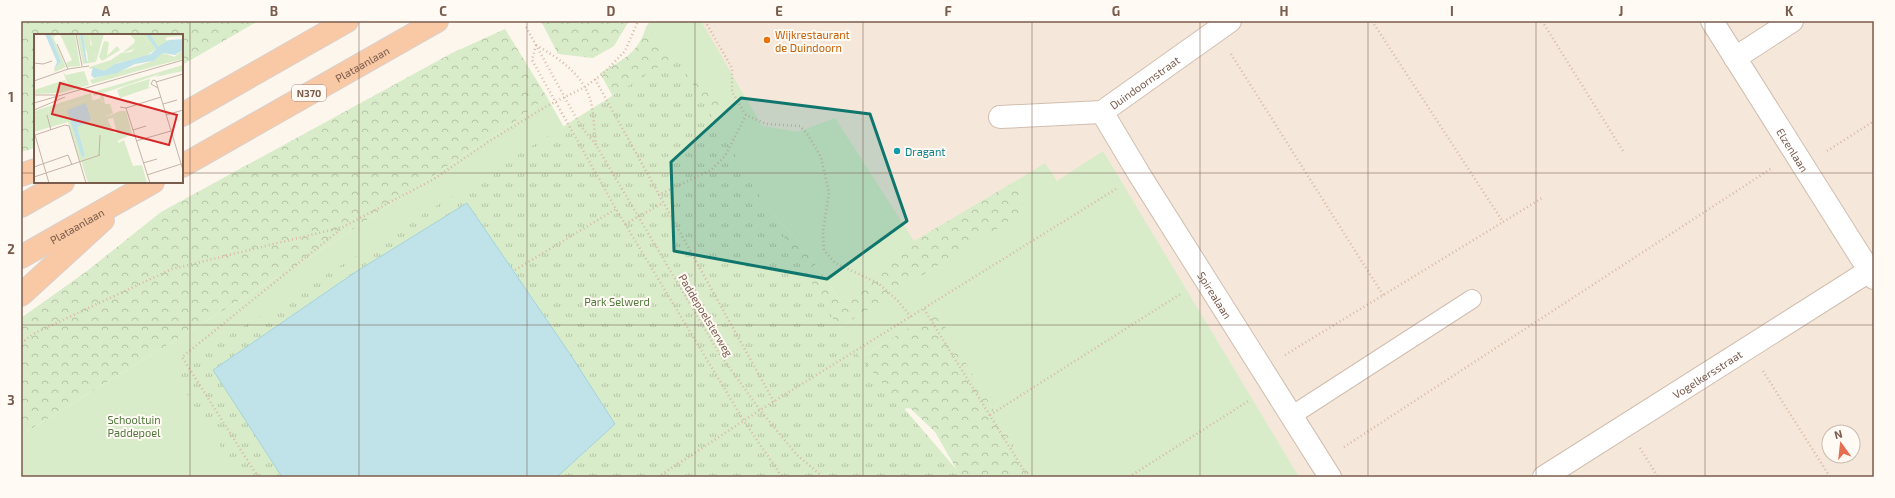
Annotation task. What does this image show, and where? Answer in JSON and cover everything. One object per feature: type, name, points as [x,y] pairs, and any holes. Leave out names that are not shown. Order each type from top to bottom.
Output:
[{"type":"highway","points":[[183,114],[347,21]]},
{"type":"highway","name":"Plataanlaan","points":[[183,165],[437,21]]},
{"type":"highway","points":[[21,175],[34,170]]},
{"type":"highway","points":[[21,206],[61,183]]},
{"type":"highway","name":"Plataanlaan","points":[[21,257],[151,183]]},
{"type":"highway","points":[[21,295],[129,196]]},
{"type":"street","name":"Elzenlaan","points":[[1712,21],[1872,274]]},
{"type":"street","points":[[1735,58],[1792,21]]},
{"type":"street","name":"Duindoornstraat","points":[[1000,117],[1102,112],[1223,26]]},
{"type":"street","name":"Spirealaan","points":[[1102,112],[1204,279],[1325,470]]},
{"type":"street","name":"Vogelkersstraat","points":[[1544,477],[1748,347],[1872,274]]},
{"type":"lane","points":[[1291,416],[1472,299]]},
{"type":"path","points":[[258,477],[182,357],[343,227],[434,179],[488,142],[585,86],[614,65],[625,51],[638,21]]},
{"type":"path","points":[[705,21],[732,68],[732,92],[746,115],[766,124],[800,126],[808,135],[821,157],[829,193],[823,231],[824,250],[835,263],[878,283],[898,301],[911,316]]},
{"type":"path","points":[[1372,21],[1502,222]]},
{"type":"path","points":[[1542,21],[1623,151]]},
{"type":"path","points":[[1223,26],[1384,295]]},
{"type":"path","name":"Paddepoelsterweg","points":[[526,27],[580,125],[596,145],[719,354],[760,410],[796,454],[823,477]]},
{"type":"path","points":[[536,45],[532,60],[555,102],[616,209],[744,421],[782,477]]},
{"type":"path","name":"Paddepoelsterweg","points":[[536,45],[556,57],[573,70],[585,86],[591,103],[596,145]]},
{"type":"path","points":[[595,79],[662,203],[774,402]]},
{"type":"path","points":[[658,195],[711,170],[725,156],[746,115]]},
{"type":"path","points":[[1325,470],[1672,232],[1799,160],[1874,121]]},
{"type":"path","points":[[658,477],[760,410],[1139,174]]},
{"type":"path","points":[[1129,477],[1384,295],[1542,198]]},
{"type":"path","points":[[625,224],[662,203]]},
{"type":"path","points":[[515,270],[616,209]]},
{"type":"path","points":[[21,343],[35,333],[172,269],[343,227]]},
{"type":"path","points":[[990,415],[1204,279]]},
{"type":"path","points":[[924,309],[1028,477]]},
{"type":"path","points":[[1748,347],[1830,477]]},
{"type":"path","points":[[1625,425],[1658,477]]},
{"type":"highlighted area","points":[[741,98],[870,114],[907,221],[827,279],[674,251],[671,162]]},
{"type":"shaded area","points":[[659,21],[1874,21],[1874,477],[978,477]]},
{"type":"green space","points":[[21,21],[258,21],[183,64],[183,34],[34,34],[34,148],[21,152]]},
{"type":"green space","points":[[541,21],[629,21],[614,46],[593,58],[558,54]]},
{"type":"green space","points":[[650,21],[701,21],[762,126],[798,132],[835,118],[914,241],[840,300],[805,249],[743,181],[646,27]]},
{"type":"green space","points":[[646,27],[726,105],[688,168],[743,181],[805,249],[840,300],[914,241],[1019,179],[1023,212],[766,374],[600,73],[622,60],[634,50],[639,44]]},
{"type":"green space","points":[[505,29],[547,97],[517,120],[320,251],[21,435],[21,318],[87,271],[161,212],[452,53]]},
{"type":"green space","name":"Park Selwerd","points":[[676,56],[847,342],[963,477],[240,477],[172,371]]},
{"type":"green space","name":"Schooltuin Paddepoel","points":[[547,97],[631,247],[282,477],[21,477],[21,435],[320,251],[517,120]]},
{"type":"green space","points":[[1103,151],[1299,477],[1032,477],[936,311],[775,411],[766,374],[1023,212],[1019,179],[1045,163],[1057,181]]},
{"type":"green space","points":[[936,311],[1032,477],[961,477],[935,432],[911,409],[908,408],[892,412],[775,411]]},
{"type":"water","points":[[467,203],[570,354],[615,424],[557,477],[282,477],[213,370],[354,273]]},
{"type":"place","name":"Wijkrestaurant de Duindoorn","points":[[767,40]]},
{"type":"place","name":"Dragant","points":[[897,151]]}]
